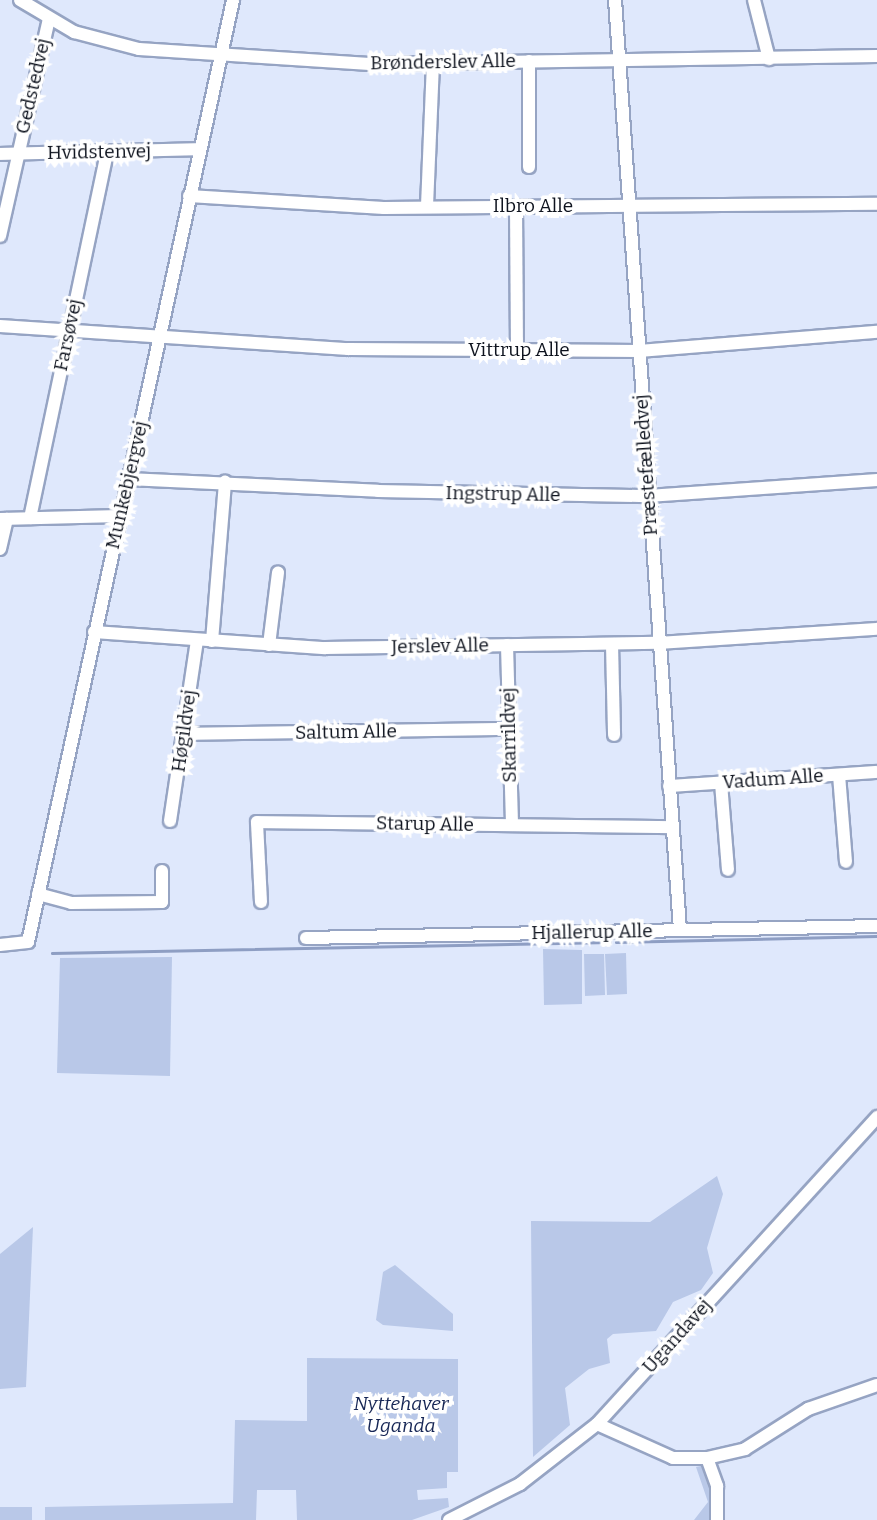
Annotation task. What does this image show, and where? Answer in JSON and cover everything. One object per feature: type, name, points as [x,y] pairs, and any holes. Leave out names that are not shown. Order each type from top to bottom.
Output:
[{"type":"street","name":"Brønderslev Alle","points":[[20,0],[74,32],[127,47],[220,54],[433,63],[877,56]]},
{"type":"street","name":"Munkebjergvej","points":[[0,945],[28,942],[233,0]]},
{"type":"street","name":"Præstefælledvej","points":[[615,0],[680,930]]},
{"type":"street","points":[[754,0],[769,59]]},
{"type":"street","name":"Gedstedvej","points":[[0,236],[49,19]]},
{"type":"street","points":[[528,61],[530,167]]},
{"type":"street","points":[[427,206],[433,63]]},
{"type":"street","name":"Hvidstenvej","points":[[0,154],[199,149]]},
{"type":"street","name":"Farsøvej","points":[[30,517],[107,152]]},
{"type":"street","name":"Ilbro Alle","points":[[189,196],[370,208],[877,204]]},
{"type":"street","points":[[516,206],[517,350]]},
{"type":"street","name":"Vittrup Alle","points":[[0,326],[160,339],[348,349],[639,351],[877,332]]},
{"type":"street","name":"Ingstrup Alle","points":[[128,479],[378,491],[648,496],[877,480]]},
{"type":"street","points":[[212,641],[225,482]]},
{"type":"street","points":[[0,549],[3,519],[120,516]]},
{"type":"street","points":[[269,645],[278,573]]},
{"type":"street","name":"Jerslev Alle","points":[[94,632],[269,645],[508,645],[658,643],[877,629]]},
{"type":"street","name":"Høgildvej","points":[[170,821],[197,640]]},
{"type":"street","points":[[612,644],[614,735]]},
{"type":"street","name":"Skarrildvej","points":[[508,645],[512,825]]},
{"type":"street","name":"Saltum Alle","points":[[184,734],[508,729]]},
{"type":"street","name":"Vadum Alle","points":[[669,786],[877,772]]},
{"type":"street","points":[[839,775],[846,862]]},
{"type":"street","points":[[721,783],[728,870]]},
{"type":"street","name":"Starup Alle","points":[[261,902],[257,822],[672,827]]},
{"type":"street","points":[[38,894],[71,903],[162,902],[162,871]]},
{"type":"street","name":"Hjallerup Alle","points":[[306,938],[877,926]]},
{"type":"street","name":"Ugandavej","points":[[449,1520],[537,1474],[597,1424],[877,1117]]},
{"type":"street","points":[[597,1424],[673,1458],[707,1458],[745,1449],[808,1409],[877,1385]]},
{"type":"street","points":[[707,1458],[717,1486],[717,1520]]},
{"type":"green space","points":[[543,949],[582,950],[582,1004],[544,1005]]},
{"type":"green space","points":[[626,953],[627,994],[607,995],[605,954]]},
{"type":"green space","points":[[584,954],[604,954],[605,995],[585,996]]},
{"type":"green space","points":[[172,957],[170,1076],[57,1073],[60,958]]},
{"type":"green space","points":[[717,1176],[723,1194],[707,1248],[713,1273],[701,1290],[673,1302],[656,1331],[613,1334],[607,1339],[610,1363],[589,1369],[565,1388],[570,1425],[533,1457],[531,1221],[650,1222]]},
{"type":"green space","points":[[33,1227],[26,1387],[0,1389],[0,1254]]},
{"type":"green space","points":[[395,1265],[453,1314],[453,1331],[383,1325],[376,1320],[383,1272]]},
{"type":"green space","name":"Nyttehaver Uganda","points":[[307,1358],[458,1359],[458,1472],[447,1472],[447,1488],[417,1490],[418,1500],[448,1498],[449,1507],[412,1520],[297,1520],[296,1490],[257,1490],[256,1520],[45,1520],[45,1507],[233,1503],[235,1420],[307,1421]]},
{"type":"green space","points":[[705,1465],[713,1486],[714,1520],[694,1520],[708,1502],[696,1467]]},
{"type":"green space","points":[[0,1507],[32,1507],[32,1520],[0,1520]]},
{"type":"waterway","points":[[616,942],[877,936]]},
{"type":"waterway","points":[[52,953],[610,942]]}]
